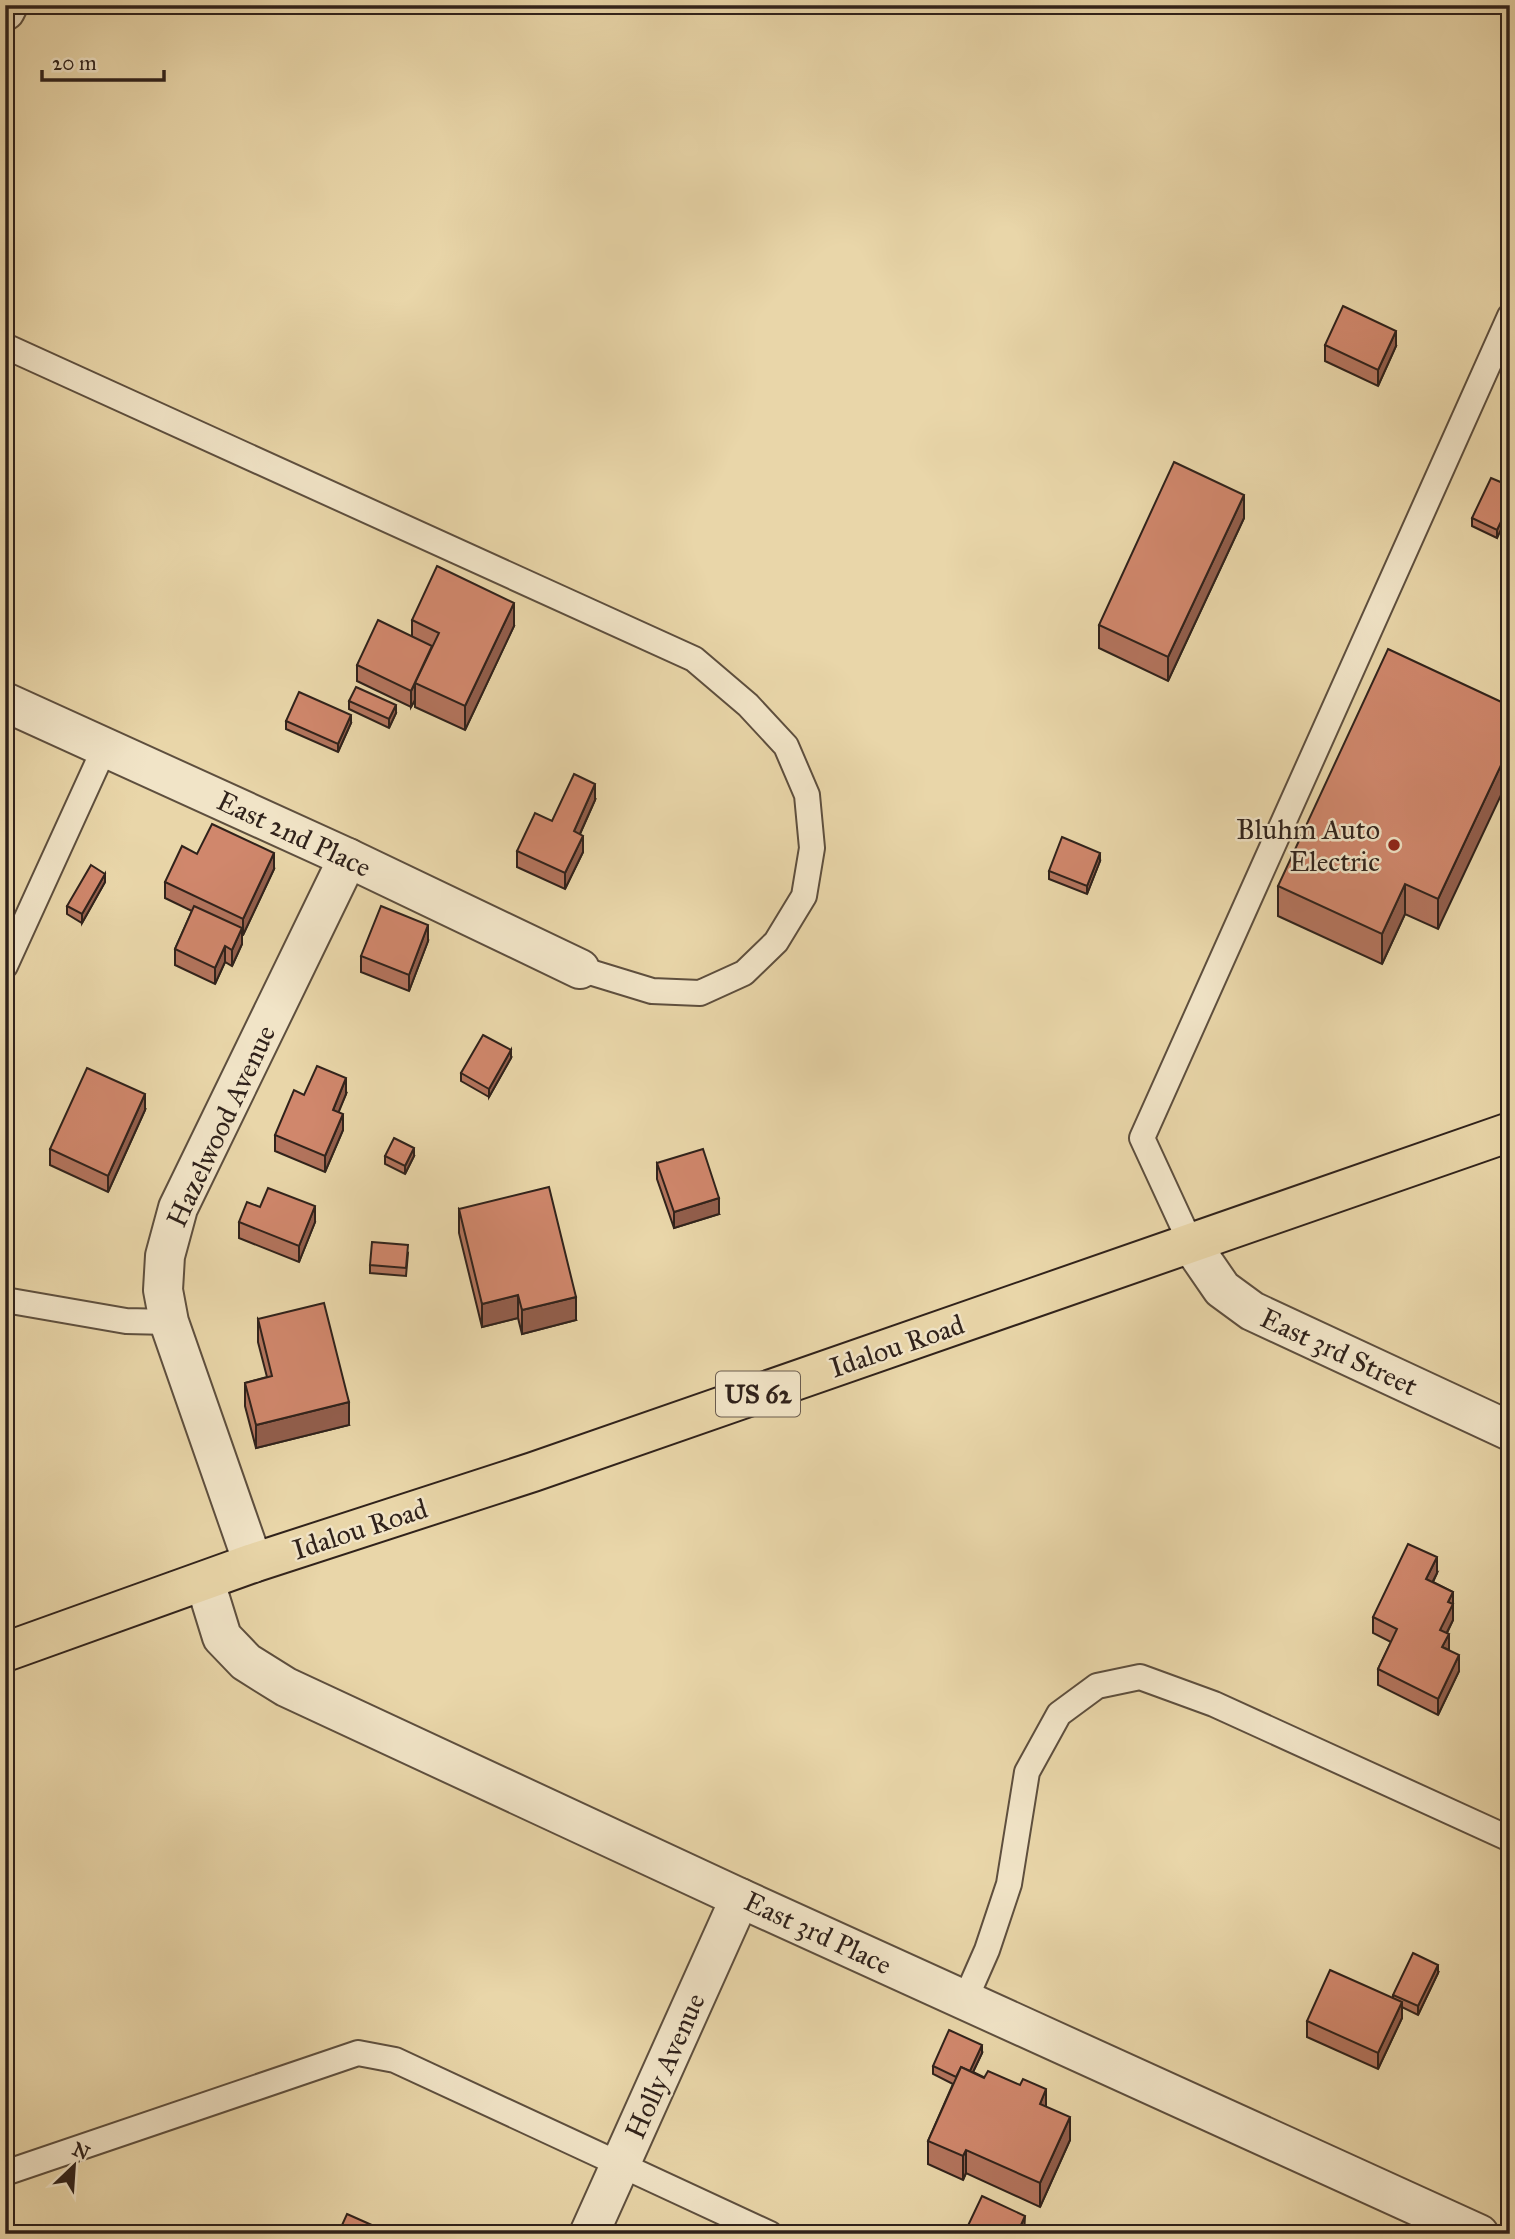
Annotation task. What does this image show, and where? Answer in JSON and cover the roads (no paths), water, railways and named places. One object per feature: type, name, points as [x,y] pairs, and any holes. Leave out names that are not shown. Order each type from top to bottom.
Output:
[{"type":"main road","name":"Idalou Road","points":[[5,1652],[253,1563],[533,1472],[1510,1132]]},
{"type":"street","points":[[5,11],[8,5]]},
{"type":"street","name":"East 2nd Place","points":[[5,702],[348,858],[580,969]]},
{"type":"street","name":"Hazelwood Avenue","points":[[253,1563],[169,1322],[163,1290],[165,1256],[178,1208],[348,858]]},
{"type":"street","name":"East 3rd Street","points":[[1191,1244],[1222,1289],[1252,1311],[1510,1431]]},
{"type":"street","name":"East 3rd Place","points":[[205,1582],[222,1637],[246,1662],[286,1687],[740,1898],[1479,2234]]},
{"type":"street","name":"Holly Avenue","points":[[589,2234],[740,1898]]},
{"type":"lane","points":[[1191,1244],[1142,1138],[1510,316]]},
{"type":"lane","points":[[5,346],[694,659],[748,705],[786,746],[807,794],[812,848],[804,896],[776,942],[744,972],[700,993],[652,991],[580,969]]},
{"type":"lane","points":[[5,966],[105,747]]},
{"type":"lane","points":[[5,1300],[126,1321],[169,1322]]},
{"type":"lane","points":[[965,2000],[987,1951],[1009,1884],[1027,1772],[1059,1714],[1097,1686],[1140,1677],[1214,1704],[1510,1839]]},
{"type":"lane","points":[[5,2173],[358,2053],[395,2060],[770,2234]]},
{"type":"place","name":"Bluhm Auto Electric","points":[[1394,845]]}]
